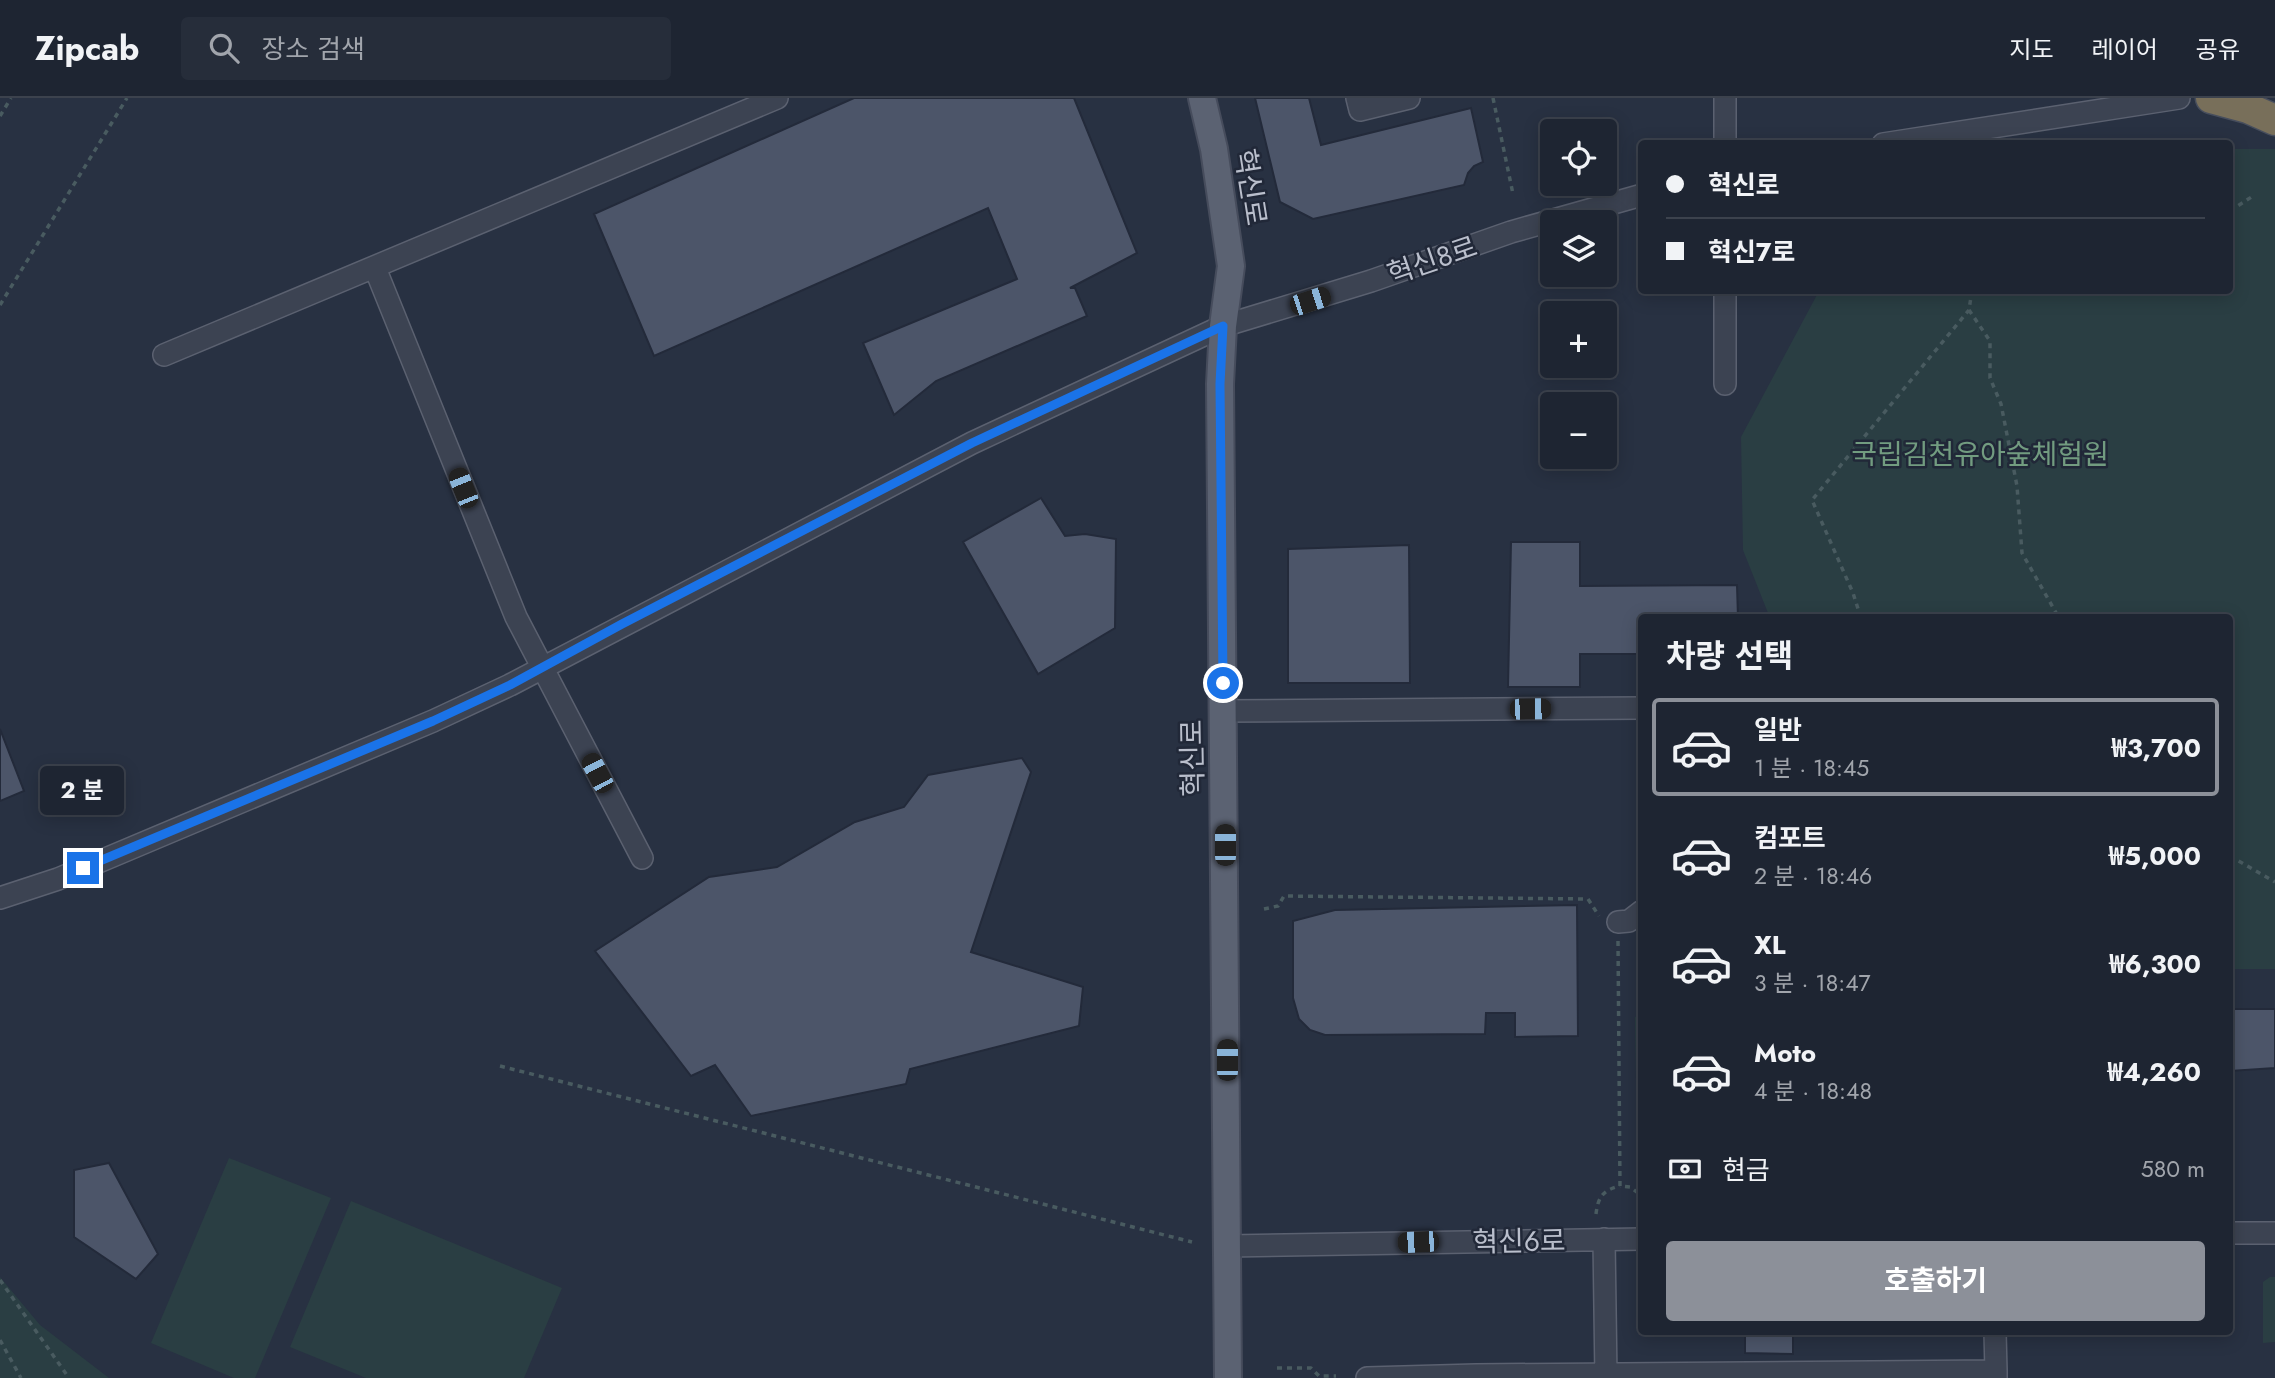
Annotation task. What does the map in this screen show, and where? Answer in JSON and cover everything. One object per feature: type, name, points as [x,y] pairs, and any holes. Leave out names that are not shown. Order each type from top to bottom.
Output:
[{"type":"highway","points":[[2211,98],[2248,108],[2275,120]]},
{"type":"main road","name":"혁신로","points":[[1202,98],[1214,149],[1231,266],[1223,326],[1220,398],[1228,1378]]},
{"type":"street","points":[[164,355],[777,98]]},
{"type":"street","points":[[1357,98],[1360,110],[1409,98]]},
{"type":"street","points":[[1725,98],[1725,140]]},
{"type":"street","points":[[1909,140],[2179,98]]},
{"type":"street","name":"혁신8로","points":[[0,898],[58,879],[371,747],[543,669],[622,624],[972,443],[1223,326],[1371,281],[1511,232],[1638,196]]},
{"type":"street","points":[[375,268],[516,617],[642,858]]},
{"type":"street","points":[[1724,384],[1725,294]]},
{"type":"street","points":[[1223,710],[1638,708]]},
{"type":"street","points":[[1618,922],[1629,921],[1638,914]]},
{"type":"street","points":[[2233,1233],[2275,1233]]},
{"type":"street","points":[[1604,1239],[1606,1376]]},
{"type":"street","name":"혁신6로","points":[[1228,1246],[1638,1239]]},
{"type":"street","points":[[1367,1378],[1996,1374],[1995,1335]]},
{"type":"path","points":[[0,116],[11,98]]},
{"type":"path","points":[[0,305],[127,98]]},
{"type":"path","points":[[1493,98],[1513,194]]},
{"type":"path","points":[[2233,209],[2253,196]]},
{"type":"path","points":[[1860,614],[1812,500],[1969,310],[1971,294]]},
{"type":"path","points":[[1969,310],[1990,341],[1990,378],[2001,404],[2017,486],[2022,552],[2057,614]]},
{"type":"path","points":[[2233,858],[2275,882]]},
{"type":"path","points":[[1265,909],[1278,906],[1284,896],[1588,899],[1598,915],[1607,921],[1618,922],[1620,1186]]},
{"type":"path","points":[[500,1066],[1192,1242]]},
{"type":"path","points":[[1596,1214],[1598,1200],[1606,1190],[1620,1186],[1630,1187],[1638,1193]]},
{"type":"path","points":[[0,1280],[69,1378]]},
{"type":"path","points":[[0,1340],[21,1378]]},
{"type":"path","points":[[1277,1368],[1311,1368],[1319,1376],[1336,1376]]},
{"type":"green space","name":"국립김천유아숲체험원","points":[[2233,149],[2275,149],[2275,969],[2233,969],[2233,614],[1768,614],[1743,550],[1741,437],[1817,294],[2233,294]]},
{"type":"green space","points":[[1635,1017],[1638,1017],[1637,1139]]},
{"type":"green space","points":[[229,1158],[331,1198],[255,1378],[234,1378],[151,1343]]},
{"type":"green space","points":[[351,1201],[562,1288],[524,1378],[366,1378],[290,1347]]},
{"type":"green space","points":[[0,1277],[40,1325],[109,1378],[0,1378]]},
{"type":"green space","points":[[2275,1277],[2275,1342],[2263,1343],[2263,1282]]},
{"type":"building","points":[[854,98],[1074,98],[1137,253],[1070,288],[1075,288],[1087,316],[936,381],[894,415],[863,343],[1017,279],[988,208],[654,356],[594,214]]},
{"type":"building","points":[[1255,98],[1309,98],[1321,145],[1471,108],[1483,162],[1468,173],[1464,185],[1313,219],[1280,202]]},
{"type":"building","points":[[1041,498],[1065,536],[1085,534],[1116,539],[1115,628],[1038,674],[963,542]]},
{"type":"building","points":[[1511,542],[1580,542],[1580,586],[1737,585],[1738,614],[1638,614],[1638,654],[1580,654],[1580,687],[1508,687]]},
{"type":"building","points":[[1409,545],[1410,683],[1288,683],[1288,549]]},
{"type":"building","points":[[0,729],[24,791],[0,801]]},
{"type":"building","points":[[1022,758],[1031,772],[971,952],[1083,987],[1079,1026],[910,1069],[906,1084],[751,1116],[715,1065],[691,1076],[595,951],[709,877],[777,867],[855,822],[904,807],[928,775]]},
{"type":"building","points":[[1577,905],[1578,1036],[1515,1037],[1515,1013],[1486,1013],[1485,1034],[1325,1035],[1310,1030],[1299,1019],[1293,998],[1293,921],[1335,910]]},
{"type":"building","points":[[2233,1009],[2275,1009],[2275,1068],[2233,1071]]},
{"type":"building","points":[[109,1163],[158,1254],[136,1279],[74,1237],[74,1170]]},
{"type":"building","points":[[1745,1335],[1793,1335],[1793,1354],[1745,1353]]},
{"type":"route","points":[[83,868],[433,721],[510,685],[972,443],[1223,326],[1220,384],[1223,683]]}]
